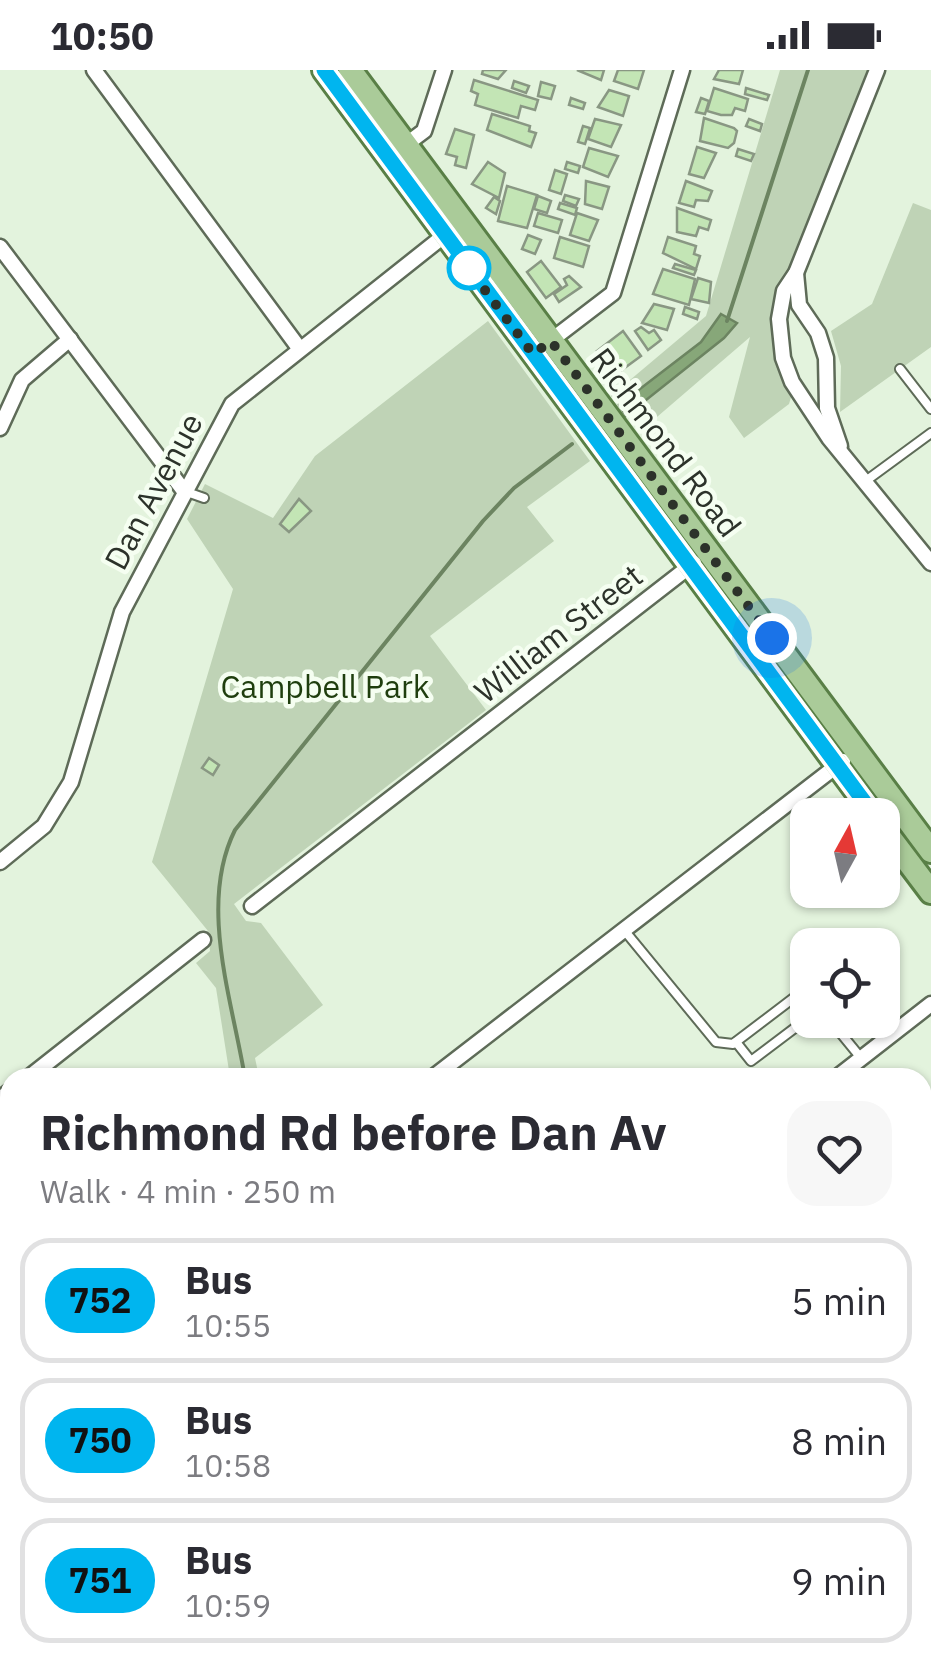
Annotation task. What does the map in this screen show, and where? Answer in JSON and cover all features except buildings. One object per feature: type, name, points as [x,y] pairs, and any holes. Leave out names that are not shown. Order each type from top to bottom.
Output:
[{"type":"main road","name":"Richmond Road","points":[[324,70],[396,152],[846,758],[931,852]]},
{"type":"main road","name":"Richmond Road","points":[[350,70],[396,152]]},
{"type":"main road","name":"Richmond Road","points":[[846,758],[866,798]]},
{"type":"main road","points":[[900,850],[931,892]]},
{"type":"street","points":[[94,70],[299,348]]},
{"type":"street","points":[[396,152],[428,122],[444,70]]},
{"type":"street","points":[[542,348],[613,294],[682,70]]},
{"type":"street","points":[[877,70],[781,306],[783,358],[800,396],[931,563]]},
{"type":"street","name":"Dan Avenue","points":[[0,862],[44,826],[71,782],[122,612],[232,404],[453,229]]},
{"type":"street","points":[[0,247],[184,490]]},
{"type":"street","points":[[796,272],[799,305],[818,333],[826,358],[826,408],[840,446]]},
{"type":"street","points":[[0,428],[22,380],[70,339]]},
{"type":"street","name":"William Street","points":[[252,906],[698,559]]},
{"type":"street","points":[[445,1068],[846,758]]},
{"type":"street","points":[[41,1068],[203,940]]},
{"type":"street","points":[[848,1068],[931,1004]]},
{"type":"lane","points":[[900,370],[931,409]]},
{"type":"lane","points":[[868,480],[931,433]]},
{"type":"lane","points":[[184,490],[204,498]]},
{"type":"lane","points":[[624,930],[713,1041],[736,1042],[790,1001]]},
{"type":"lane","points":[[736,1042],[751,1061],[790,1032]]},
{"type":"lane","points":[[845,1038],[861,1058]]},
{"type":"green space","points":[[780,70],[869,70],[776,302],[792,394],[789,404],[744,438],[729,417],[750,337],[643,429],[611,396],[706,316]]},
{"type":"green space","points":[[913,203],[931,210],[931,347],[840,412],[841,366],[831,331],[872,304]]},
{"type":"green space","name":"Campbell Park","points":[[488,321],[590,461],[527,507],[554,541],[430,636],[486,710],[234,904],[246,921],[261,923],[323,1005],[255,1058],[257,1068],[229,1068],[216,988],[196,963],[210,951],[208,931],[152,862],[233,589],[187,519],[205,484],[273,518],[315,456]]},
{"type":"shaded area","points":[[721,314],[737,323],[724,338],[626,416],[619,405],[701,342]]},
{"type":"waterway","points":[[727,321],[808,70]]},
{"type":"waterway","points":[[243,1068],[218,920],[224,859],[235,830],[483,521],[514,488],[572,444]]},
{"type":"bus line","name":"752","points":[[324,70],[861,798]]},
{"type":"route","points":[[469,268],[466,265],[533,354],[551,341],[772,638]]}]
